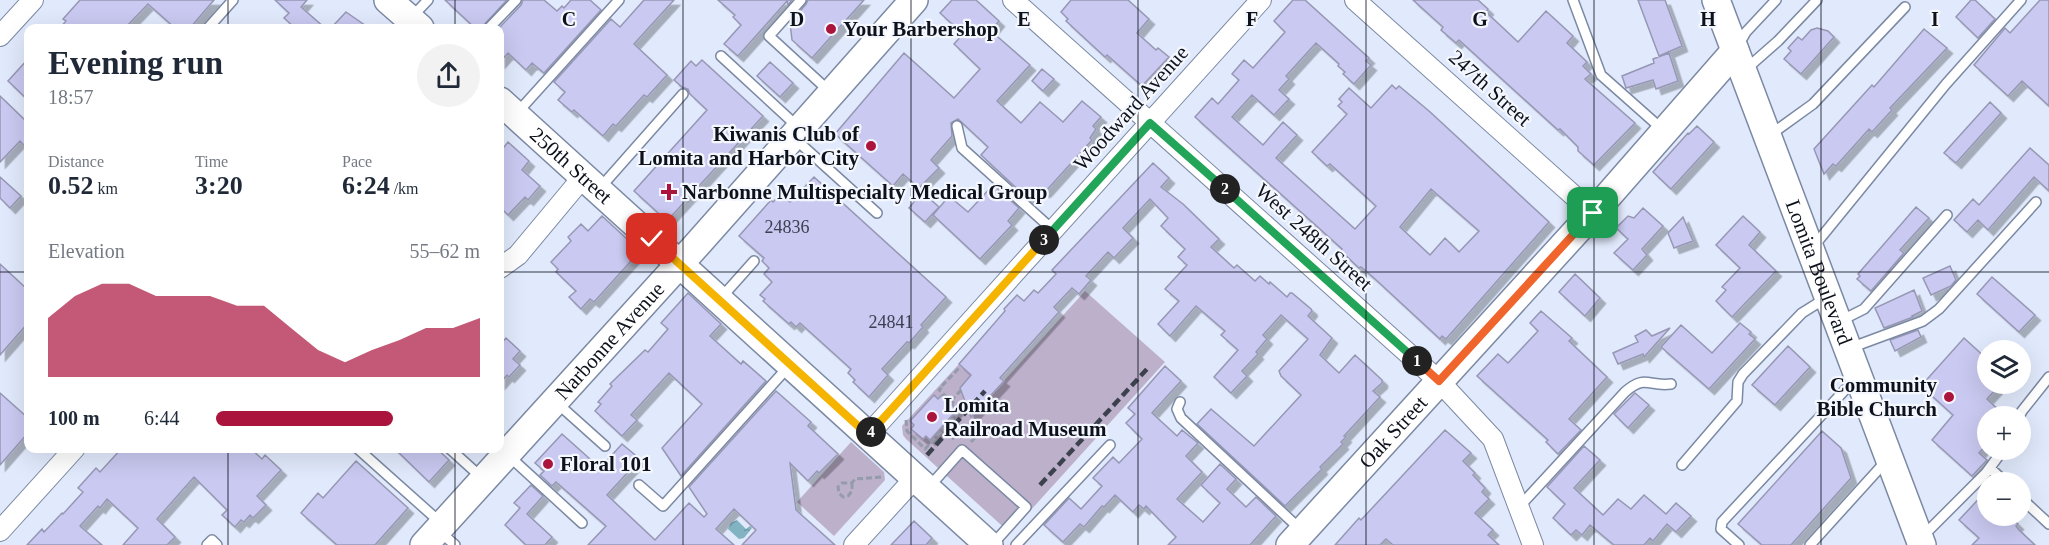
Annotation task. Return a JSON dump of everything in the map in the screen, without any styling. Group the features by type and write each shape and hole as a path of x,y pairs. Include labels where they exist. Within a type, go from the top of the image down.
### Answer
{"street":[{"path":"0,36 33,0"},
{"path":"388,0 419,16"},
{"name":"Narbonne Avenue","path":"440,536 484,479 914,0"},
{"name":"West 248th Street","path":"1013,0 1439,381 1492,439 1533,545"},
{"name":"Woodward Avenue","path":"868,435 1261,0"},
{"name":"247th Street","path":"1355,0 1593,213"},
{"name":"Lomita Boulevard","path":"1716,0 1889,458 1917,543"},
{"name":"Oak Street","path":"1296,538 1665,131 1739,61"},
{"name":"250th Street","path":"507,108 991,545"},
{"path":"504,265 518,255 591,183"},
{"path":"0,531 70,453"},
{"path":"854,545 921,483"}],"lane":[{"path":"212,24 233,0"},
{"path":"493,24 516,0"},
{"path":"507,108 619,0"},
{"path":"801,0 769,36 831,93"},
{"path":"1573,0 1601,75 1665,131"},
{"path":"1739,61 1746,32 1776,0"},
{"path":"1739,61 1779,40 1817,0"},
{"path":"1810,250 1946,84 2021,0"},
{"path":"1768,137 1813,104 1905,7"},
{"path":"721,56 877,213"},
{"path":"591,183 682,94"},
{"path":"957,126 962,148 1053,230"},
{"path":"1848,349 1923,321 1939,309 2036,202"},
{"path":"1837,322 1864,309 1947,215"},
{"path":"719,300 754,261"},
{"path":"1682,465 1737,401 1738,382 1743,374 1802,313 1828,296"},
{"path":"639,485 663,506 790,365"},
{"path":"1739,545 1721,529 1722,522 1858,376"},
{"path":"2026,406 2049,377"},
{"path":"1519,507 1636,382 1671,384"},
{"path":"555,401 605,446"},
{"path":"1180,402 1177,409 1181,418 1296,538"},
{"path":"1016,545 1110,445"},
{"path":"921,483 962,450 1026,507 991,545"},
{"path":"362,453 440,536"},
{"path":"455,453 484,479"},
{"path":"507,454 582,523"},
{"path":"1810,545 1889,458"},
{"path":"1917,543 1996,460"},
{"path":"1990,468 1994,472"},
{"path":"2031,507 2049,524"},
{"path":"207,545 212,540 217,545"}],"path":[{"path":"684,198 689,202"},
{"path":"906,420 907,431 925,448 961,410 939,390 941,385 959,368"},
{"path":"951,401 963,388"},
{"path":"972,428 979,434"},
{"path":"943,429 958,443"},
{"path":"852,483 842,483 838,487 843,497 848,496 852,491 852,483 855,479 884,476"}],"shaded area":[{"path":"1085,291 1165,362 1010,533 906,439 902,426 959,364 992,394"},
{"path":"851,442 884,472 885,480 834,536 797,502"}],"water":[{"path":"737,520 746,529 750,526 752,528 744,538 739,539 728,529 731,523"}],"building":[{"path":"80,0 214,0 193,24 170,24 148,4 129,24 63,24 66,21 63,19"},
{"path":"275,0 307,0 301,7 320,24 291,24 284,18 289,13"},
{"path":"445,0 507,0 485,24 471,24"},
{"path":"523,0 544,0 557,11 562,6 564,8 571,0 590,0 601,10 544,73 532,63 526,70 508,53 504,58 503,24"},
{"path":"644,0 674,0 634,44 667,75 647,97 644,95 616,126 613,124 603,136 574,110 572,112 558,100 565,92 554,82 611,19 620,27"},
{"path":"718,0 792,0 788,5 787,1 738,56 724,44 741,25 733,17 735,15"},
{"path":"808,0 864,0 812,58 792,40 790,23"},
{"path":"952,0 976,0 999,21 991,31 1030,65 997,101 1021,123 1040,102 1063,122 1082,101 1101,117 1093,126 1096,129 1090,138 1092,140 1044,192 1038,187 1027,198 981,155 988,147 958,119 951,123 952,136 931,160 939,168 919,188 903,174 893,186 835,134 904,53 954,98 980,69 954,44 963,34 940,13"},
{"path":"1071,0 1128,0 1149,19 1137,33 1156,50 1158,48 1169,57 1142,86 1107,55 1105,57 1066,21 1068,19 1061,12"},
{"path":"1293,0 1305,0 1369,58 1366,61 1371,65 1354,84 1343,74 1345,72 1338,66 1339,64 1316,43 1286,76 1289,79 1279,90 1289,99 1274,115 1252,95 1232,117 1263,145 1283,122 1297,135 1276,158 1355,229 1376,206 1330,164 1327,166 1312,152 1347,114 1338,106 1342,102 1339,99 1349,88 1371,108 1392,85 1396,89 1399,86 1429,111 1549,222 1446,339 1442,336 1440,339 1374,278 1361,267 1359,268 1341,251 1342,249 1195,117 1212,98 1218,104 1239,80 1232,74 1244,60 1253,68 1285,32 1274,21","holes":["1431,189 1479,231 1459,252 1445,238 1430,255 1400,227"]},
{"path":"1413,0 1478,0 1488,9 1486,12 1518,42 1546,11 1573,36 1567,43 1587,62 1583,66 1591,74 1585,79 1635,123 1594,165 1578,151 1578,147 1560,129 1558,130 1459,40 1456,43 1441,30 1443,27"},
{"path":"1638,0 1665,0 1682,46 1659,56"},
{"path":"1971,0 1975,0 1995,19 1978,38 1956,17"},
{"path":"2040,0 2049,0 2049,106 2022,81 2008,96 1974,65 2005,28 2010,33"},
{"path":"346,12 363,24 335,24"},
{"path":"1817,28 1828,31 1834,37 1801,74 1784,59 1791,51 1788,48 1798,37 1802,40 1811,30"},
{"path":"1924,29 1947,48 1890,108 1892,110 1872,132 1869,129 1836,166 1833,164 1824,174 1814,149 1872,85 1874,87"},
{"path":"1669,53 1678,81 1656,89 1653,80 1626,88 1622,76 1654,63 1653,59"},
{"path":"702,60 763,116 667,221 634,191 707,110 690,94 688,89 674,80 691,61 696,66"},
{"path":"770,62 793,83 780,97 757,76"},
{"path":"24,63 24,96 8,81"},
{"path":"1042,69 1054,79 1043,91 1032,81"},
{"path":"0,96 24,119 24,145 20,141 0,162"},
{"path":"1990,102 2001,113 1956,163 1944,153"},
{"path":"1697,126 1714,142 1671,189 1653,172"},
{"path":"508,142 529,161 522,170 540,186 528,200 525,197 508,215 504,211 504,147"},
{"path":"2030,148 2049,165 2049,191 2034,177 1988,230 1978,220 1967,232 1954,220 1973,199 1979,205"},
{"path":"1153,163 1169,178 1161,187 1183,204 1219,239 1211,247 1234,268 1237,265 1255,281 1260,276 1287,297 1292,293 1311,309 1308,316 1332,338 1320,355 1339,373 1355,355 1382,380 1382,383 1373,391 1380,397 1344,436 1346,437 1341,442 1343,444 1320,467 1322,469 1285,506 1197,424 1211,409 1254,446 1301,395 1281,376 1279,371 1308,339 1281,315 1263,335 1267,339 1256,352 1258,354 1242,371 1247,376 1231,393 1214,377 1238,350 1221,335 1225,331 1196,306 1170,336 1158,324 1179,301 1165,289 1187,265 1178,257 1185,249 1161,226 1168,218 1150,199 1123,228 1133,238 1114,258 1108,252 1086,276 1091,280 1079,294 1072,288 1054,307 1059,312 1000,378 1004,381 971,417 960,388 971,375 959,364 1017,295 1024,301 1034,290 1038,293 1056,274 1052,270"},
{"path":"0,177 21,196 10,208 0,198"},
{"path":"814,177 946,297 921,325 923,327 909,343 907,342 882,369 888,375 869,397 853,382 855,380 848,373 851,369 800,323 796,327 791,322 789,324 763,301 765,299 760,295 772,282 764,274 769,268 762,261 764,258 739,236 771,200 773,202 781,194 790,202"},
{"path":"993,185 1019,208 1008,221 1012,225 980,259 933,215 949,196 968,212"},
{"path":"922,192 939,207 925,222 909,208"},
{"path":"1916,207 1929,218 1900,250 1904,253 1871,291 1857,279 1860,276 1858,274"},
{"path":"1643,208 1663,226 1642,249 1647,255 1633,270 1614,253 1628,239 1616,228 1628,216 1634,218"},
{"path":"602,216 640,251 594,302 590,299 581,309 569,297 576,291 556,272 558,269 551,262 571,241 568,237 581,224 588,231"},
{"path":"1743,216 1760,232 1749,245 1776,271 1732,317 1716,301 1726,290 1722,287 1740,268 1716,245"},
{"path":"1683,217 1693,241 1674,248 1668,233"},
{"path":"0,264 24,286 24,328 0,355"},
{"path":"1950,266 1956,280 1951,286 1931,295 1923,278"},
{"path":"1575,274 1600,298 1585,316 1559,292"},
{"path":"1992,277 2035,315 2019,332 1977,294"},
{"path":"1914,290 1922,311 1913,317 1884,328 1875,308"},
{"path":"688,293 721,324 710,336 741,364 743,361 766,381 681,476 662,448 702,404 669,373 631,415 637,420 622,436 595,411 601,404 598,402 612,386 610,384 645,350 648,352 668,329 661,323"},
{"path":"1541,311 1572,338 1569,341 1607,377 1569,419 1581,430 1558,454 1546,442 1548,440 1477,376 1498,354 1508,363 1538,331 1530,323"},
{"path":"1740,323 1751,332 1749,334 1755,339 1709,389 1661,347 1681,325 1712,353"},
{"path":"1670,328 1644,357 1643,354 1618,364 1613,353 1638,342 1635,336 1646,330 1652,336"},
{"path":"1918,330 1921,337 1895,351 1890,340"},
{"path":"506,338 520,351 513,359 520,365 509,377 507,375 504,378 504,340"},
{"path":"1964,338 1977,350 1977,394 1992,394 1987,399 1994,406 1977,406 1977,460 1987,460 1972,476 1932,440 1953,415 1921,386"},
{"path":"1788,346 1810,367 1775,405 1752,385"},
{"path":"1165,366 1181,381 1152,413 1177,436 1182,430 1198,443 1186,456 1202,472 1177,499 1203,522 1220,503 1201,485 1220,464 1236,479 1227,489 1246,507 1256,497 1276,516 1250,545 1168,545 1176,537 1146,506 1144,509 1139,505 1133,512 1115,495 1084,527 1080,524 1063,542 1044,525 1069,498 1081,509 1102,486 1093,478 1113,457 1119,463 1142,439 1126,423 1135,414 1128,408"},
{"path":"776,391 811,422 808,426 838,454 808,481 790,463 796,510 835,545 742,545 756,530 734,509 716,529 734,545 588,545 606,526 556,482 552,486 540,475 544,471 535,463 562,434 600,468 622,444 640,459 607,495 655,540 689,503 704,517 707,514 689,487"},
{"path":"0,393 24,414 24,438 0,465"},
{"path":"1635,393 1649,405 1628,428 1614,414"},
{"name":"Lomita Railroad Museum","path":"934,395 938,399 942,395 957,410 930,440 926,436 923,439 911,429 914,425 910,421"},
{"path":"1445,430 1471,453 1463,461 1475,473 1473,475 1485,488 1482,492 1489,499 1475,513 1493,530 1488,535 1499,545 1393,545 1386,539 1380,545 1335,545 1359,518 1361,520"},
{"path":"1822,431 1841,448 1851,478 1791,545 1762,545 1738,524"},
{"path":"1584,446 1600,460 1574,488 1603,515 1618,499 1631,509 1644,495 1666,514 1676,503 1691,516 1676,532 1667,524 1653,541 1650,538 1644,545 1614,545 1590,525 1582,535 1576,530 1571,535 1553,518 1565,504 1547,487"},
{"path":"117,453 255,453 262,459 265,455 281,470 257,496 266,505 253,518 250,515 235,527 222,515 227,510 194,477 157,519 175,537 167,545 123,545 138,528 107,499 80,526 102,545 27,545 42,529 44,532 83,492 78,488 96,468 100,472"},
{"path":"399,453 441,453 449,460 429,482"},
{"path":"356,461 408,508 375,545 337,545 301,513 318,493 323,498"},
{"path":"531,485 543,496 527,514 552,537 545,545 526,545 505,525 520,508 514,503"},
{"path":"1977,501 1977,526 2016,526 2035,545 1972,545 1979,538 1959,520"},
{"path":"914,521 932,538 926,545 891,545"}],"railway":[{"path":"1040,485 1147,369"},
{"path":"927,455 985,391"}],"place":[{"name":"Your Barbershop","path":"831,29"},
{"name":"Kiwanis Club of Lomita and Harbor City","path":"871,146"},
{"name":"Narbonne Multispecialty Medical Group","path":"669,192"},
{"name":"Community Bible Church","path":"1949,397"},
{"name":"Lomita Railroad Museum","path":"932,417"},
{"name":"Floral 101","path":"548,464"}],"route":[{"path":"652,239 868,435 1150,123 1439,381 1593,213"}]}
